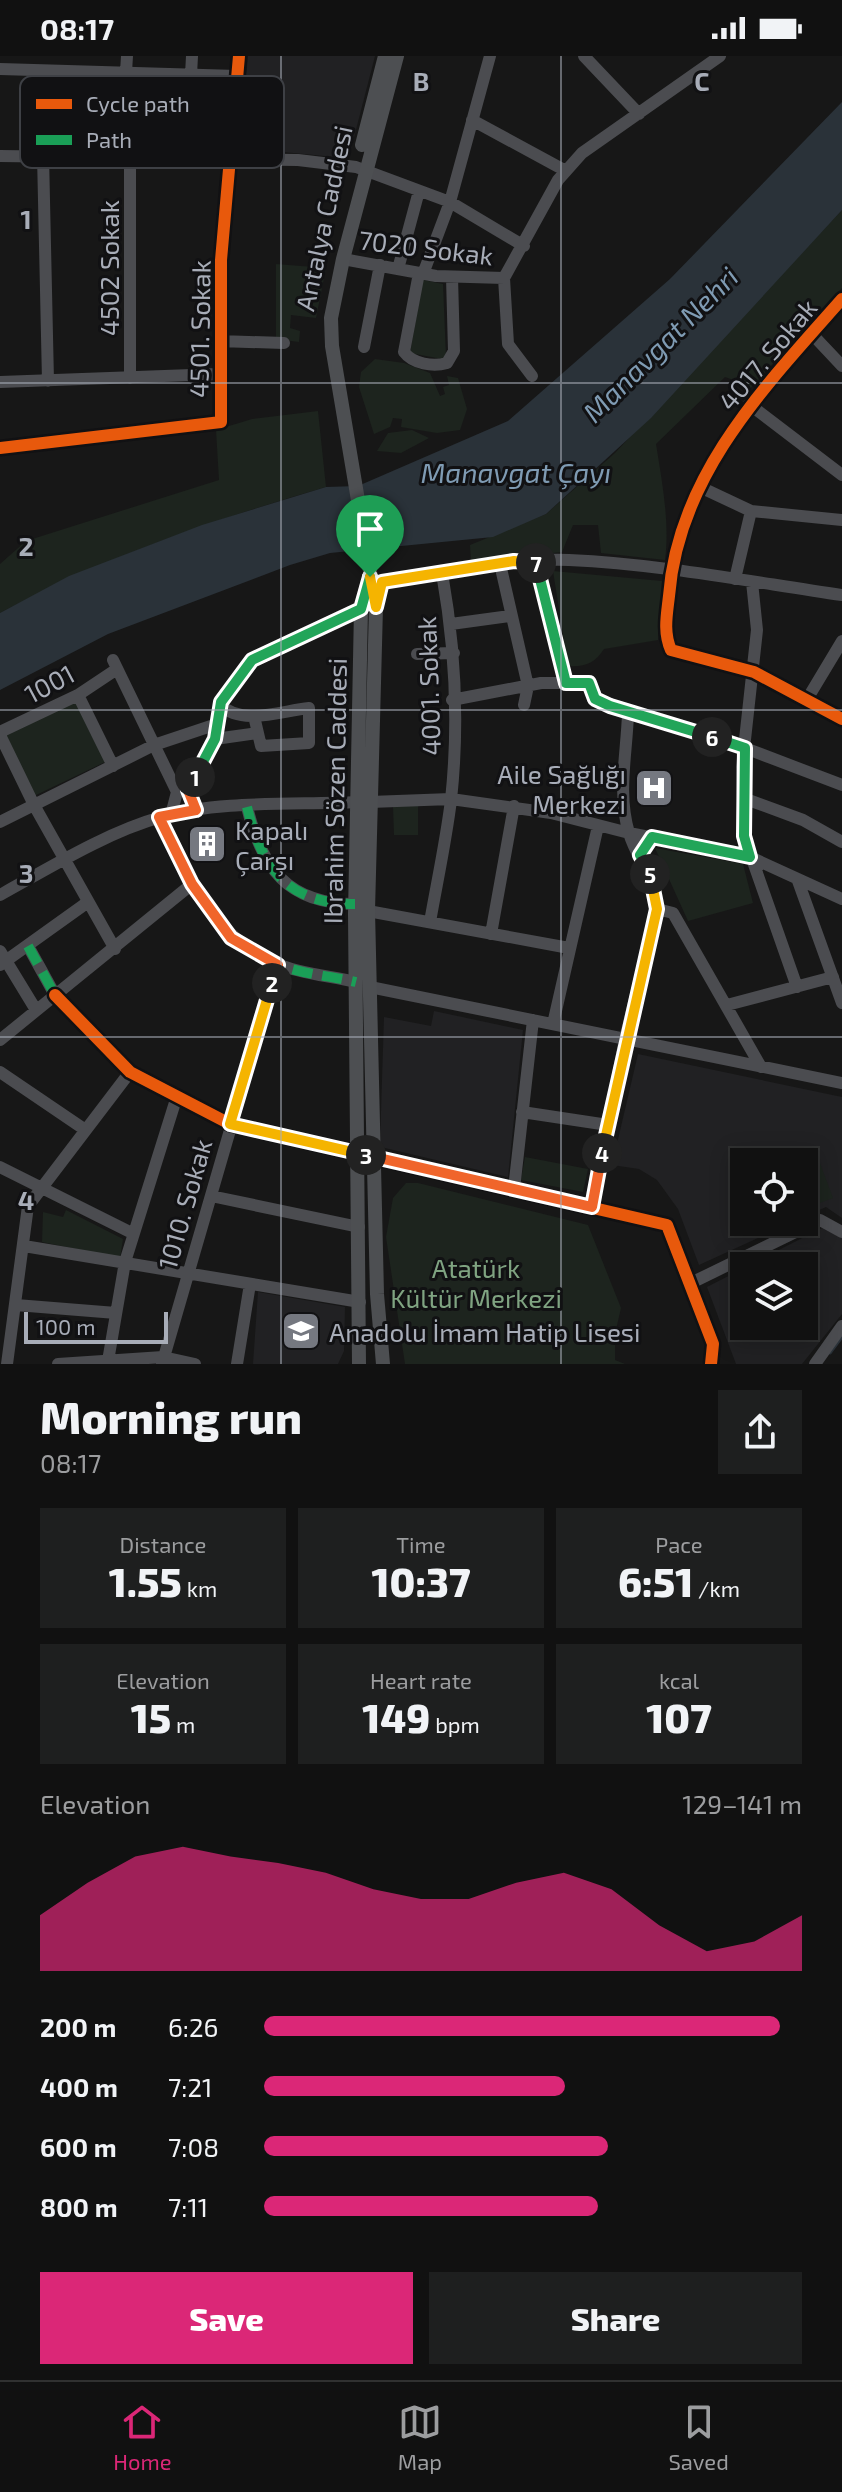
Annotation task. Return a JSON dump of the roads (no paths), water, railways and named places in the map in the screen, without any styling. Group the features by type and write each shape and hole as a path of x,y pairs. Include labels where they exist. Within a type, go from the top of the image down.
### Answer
{"main road":[{"name":"Antalya Caddesi","path":"348,438 325,346 323,320 385,56"},
{"name":"Antalya Caddesi","path":"369,570 332,346 331,318 360,169 397,56"},
{"name":"Ibrahim Sözen Caddesi","path":"369,570 362,908 366,1155 383,1364"},
{"name":"Ibrahim Sözen Caddesi","path":"359,1364 359,1227 366,1155"}],"street":[{"path":"47,70 48,56"},
{"path":"126,72 127,56"},
{"path":"191,75 192,56"},
{"name":"4501. Sokak","path":"237,76 239,56"},
{"path":"452,277 454,351 447,363 440,365 414,361 404,352 421,273 450,202 490,56"},
{"path":"532,376 508,344 504,278 566,171 609,133 717,57"},
{"path":"589,58 639,114"},
{"path":"0,69 237,76"},
{"path":"472,120 566,171"},
{"path":"0,156 20,156"},
{"path":"284,160 360,169 450,202 524,246"},
{"path":"43,168 48,381"},
{"name":"4502 Sokak","path":"130,168 130,378"},
{"name":"4501. Sokak","path":"0,448 221,422 219,341 229,168"},
{"path":"398,269 419,191"},
{"name":"7020 Sokak","path":"343,259 452,277 504,278"},
{"path":"364,347 380,265"},
{"name":"4017. Sokak","path":"754,672 671,650 665,638 671,570 678,538 700,487 749,404 842,299"},
{"path":"811,333 842,366"},
{"path":"219,341 284,343"},
{"path":"0,382 219,374"},
{"path":"749,404 842,475"},
{"path":"700,487 751,511 842,520"},
{"path":"735,579 751,511"},
{"path":"196,810 188,790 215,739 220,705 252,660 368,608 382,582 500,564 569,560 671,570 842,595"},
{"path":"535,561 566,683"},
{"path":"500,564 528,686 524,705"},
{"name":"4001. Sokak","path":"430,922 451,799 454,653 442,573"},
{"path":"752,582 757,630 745,748 744,836 797,987"},
{"path":"451,624 510,616"},
{"path":"806,701 842,643"},
{"path":"417,654 454,653"},
{"name":"1001","path":"0,733 78,695 115,664 154,745"},
{"path":"754,672 842,719"},
{"path":"452,700 528,686 589,683 595,699 628,713 745,748 842,785"},
{"path":"78,695 113,766"},
{"path":"220,705 228,713 245,718 254,716 309,708 309,743 261,746 254,716"},
{"path":"592,1207 625,1039 657,909 656,894 629,833 622,787 628,713"},
{"path":"1,819 154,745 217,724"},
{"path":"0,733 34,805 115,949"},
{"path":"215,739 258,733"},
{"path":"154,745 177,792 165,816 192,884 231,938 278,965 842,1083"},
{"path":"743,798 803,820 842,842"},
{"path":"0,895 64,860 165,816 196,810 451,799 514,806 750,857 842,899"},
{"path":"491,934 514,806"},
{"path":"247,807 261,854 272,873 323,902 569,948"},
{"path":"553,1024 598,826"},
{"path":"640,855 652,837"},
{"path":"798,881 842,1003"},
{"path":"0,1040 192,884"},
{"path":"36,1010 2,959 28,946 88,902"},
{"path":"657,909 673,913 761,1067"},
{"path":"28,946 55,995 130,1072 230,1124 667,1225 713,1344 711,1364"},
{"name":"1010. Sokak","path":"162,1360 278,965"},
{"path":"727,1005 833,977"},
{"path":"514,1189 533,1020"},
{"path":"0,1072 84,1129"},
{"path":"7,1364 28,1206 130,1072"},
{"path":"108,1361 132,1233 177,1096"},
{"path":"522,1112 608,1125"},
{"path":"0,1167 132,1233"},
{"path":"211,1196 359,1227"},
{"path":"691,1283 820,1220 842,1232"},
{"path":"24,1246 360,1302"},
{"path":"237,1364 250,1284"},
{"path":"16,1305 116,1313"},
{"path":"815,1364 842,1326"},
{"path":"58,1364 162,1360 195,1364"}],"water":[{"name":"Manavgat Çayı","path":"842,102 842,210 651,418 546,514 493,537 330,553 290,565 108,634 0,690 0,613 69,576 202,525 326,487 358,486 508,421 670,279"}],"waterway":[{"path":"830,1353 842,1337"}],"place":[{"name":"Aile Sağlığı Merkezi","path":"654,788"},
{"name":"Kapalı Çarşı","path":"207,844"},
{"name":"Anadolu İmam Hatip Lisesi","path":"301,1331"}],"water label":[{"name":"Manavgat Nehri","path":"660,344"}],"park label":[{"name":"Atatürk Kültür Merkezi","path":"476,1282"}]}
